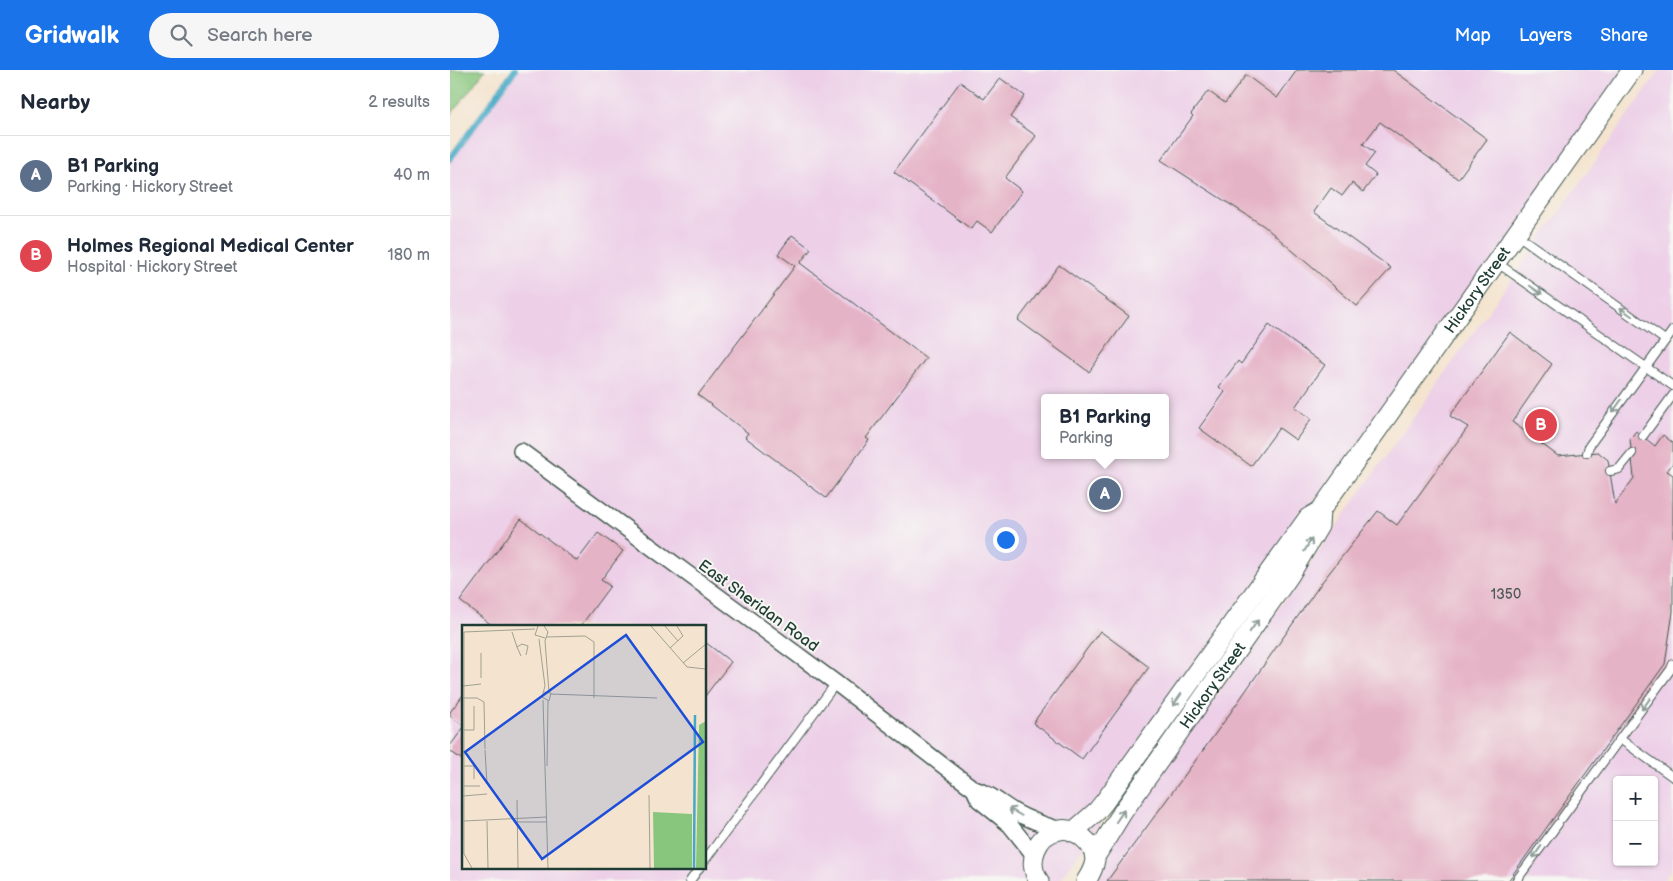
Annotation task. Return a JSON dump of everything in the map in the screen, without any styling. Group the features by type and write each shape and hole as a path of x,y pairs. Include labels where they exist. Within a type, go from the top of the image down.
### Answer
{"street":[{"name":"Hickory Street","path":"1035,872 1043,838 1066,831 1097,811 1105,801 1308,518 1320,511 1632,70"},
{"name":"East Sheridan Road","path":"521,452 836,683 974,789 984,791 1016,813 1042,825 1066,831"},
{"name":"Hickory Street","path":"1086,881 1092,870 1095,857 1122,813 1289,576 1319,526 1320,511"},
{"path":"1197,671 1214,683"},
{"name":"East Sheridan Road","path":"974,789 979,800 1010,825 1035,872"},
{"path":"1066,831 1080,835 1088,843 1095,857"}],"lane":[{"path":"1516,234 1666,340"},
{"path":"1496,262 1673,386"},
{"path":"1587,453 1589,446 1673,330"},
{"path":"1643,436 1673,395"},
{"path":"1610,471 1619,469 1632,453"},
{"path":"1267,575 1279,572 1289,576"},
{"path":"1516,881 1672,669 1673,664"},
{"path":"706,859 836,683"},
{"path":"1620,739 1673,777"},
{"path":"690,881 699,868"}],"shaded area":[{"path":"514,70 1643,70 1059,881 450,881 450,155"},
{"path":"1660,70 1673,70 1673,867 1663,881 1087,881 1116,837"}],"green space":[{"path":"450,70 485,70 450,116"}],"building":[{"path":"1297,70 1393,70 1487,139 1458,179 1380,122 1363,144 1375,153 1365,166 1376,175 1363,192 1352,183 1342,196 1331,188 1314,212 1391,268 1357,306 1264,226 1161,160 1193,116 1191,114 1208,91 1225,103 1246,75 1277,98"},
{"path":"1000,78 1025,96 1010,117 1036,136 1005,178 1022,191 992,232 977,221 971,229 894,172 960,82 984,99"},
{"path":"792,235 811,249 800,263 926,358 866,438 869,440 826,498 745,437 748,433 698,395 795,266 778,254"},
{"path":"1059,265 1129,316 1089,372 1018,320"},
{"path":"1269,325 1325,365 1295,407 1311,419 1296,440 1279,428 1251,466 1199,428 1225,392 1219,387 1238,361 1241,364"},
{"path":"1510,332 1552,364 1512,422 1558,456 1598,452 1608,460 1615,504 1634,478 1630,439 1636,431 1655,446 1663,435 1673,443 1673,463 1667,471 1673,475 1673,612 1665,664 1508,881 1107,881 1226,719 1322,582 1378,511 1397,525 1468,427 1450,416"},
{"path":"521,519 577,561 598,533 623,551 601,580 610,586 583,625 492,625 460,601"},
{"path":"1100,631 1149,667 1082,759 1033,723"},
{"path":"706,643 731,662 706,695"},
{"path":"462,697 462,725 450,716 450,712"},
{"path":"462,730 462,760 450,751 450,746"}],"waterway":[{"path":"450,159 515,70"}],"place":[{"name":"Holmes Regional Medical Center","path":"1541,425"},
{"name":"B1 Parking","path":"1105,494"}]}
